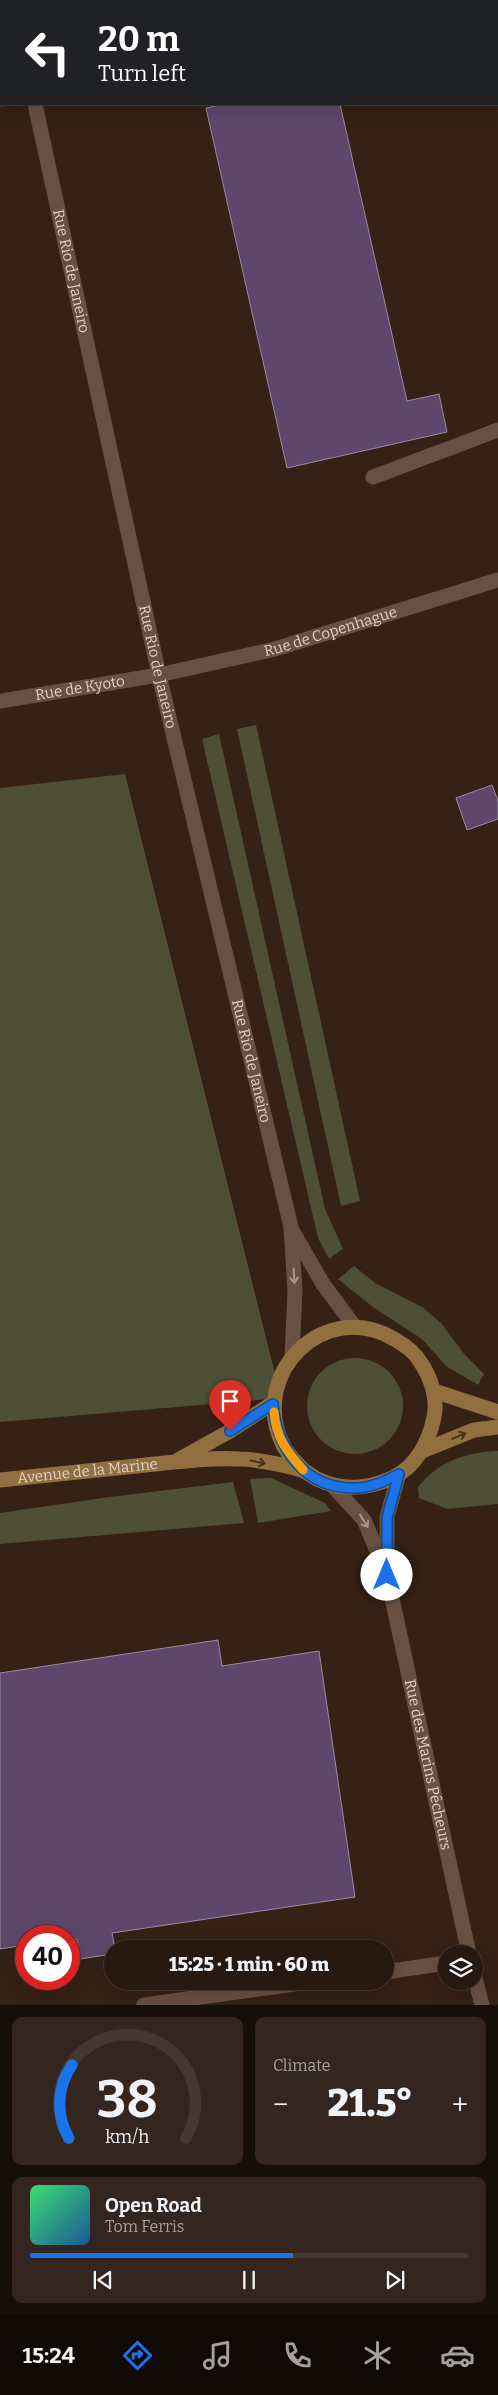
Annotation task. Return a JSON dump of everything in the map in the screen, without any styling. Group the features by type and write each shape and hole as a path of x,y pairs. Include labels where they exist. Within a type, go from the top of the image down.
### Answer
{"main road":[{"path":"356,1326 384,1332 406,1345 427,1371 434,1391 435,1412 431,1432 422,1451 399,1474 378,1484 355,1488 332,1485 317,1479 303,1470 283,1447 275,1425 273,1404 276,1387 282,1372 292,1356 312,1339 332,1330 356,1326"},
{"path":"434,1391 498,1412"},
{"name":"Avenue de la Marine","path":"174,1462 230,1431 273,1404"},
{"path":"422,1451 474,1430 498,1427"},
{"name":"Avenue de la Marine","path":"0,1480 174,1462 240,1458 303,1470"}],"street":[{"name":"Rue Rio de Janeiro","path":"35,105 159,675 291,1227 295,1291 292,1356"},
{"path":"372,477 498,430"},
{"name":"Rue de Copenhague","path":"159,675 275,649 498,580"},
{"name":"Rue de Kyoto","path":"0,701 159,675"},
{"name":"Rue Rio de Janeiro","path":"291,1227 323,1284 356,1326"},
{"name":"Rue des Marins Pêcheurs","path":"387,1575 387,1518 399,1474"},
{"name":"Rue des Marins Pêcheurs","path":"332,1485 364,1520 387,1575 467,1945"},
{"path":"394,1971 438,1964"},
{"path":"144,2005 252,1990"},
{"path":"478,1990 482,2005"}],"green space":[{"path":"256,725 360,1201 341,1206 237,729"},
{"path":"219,734 325,1209 343,1249 329,1259 318,1238 202,739"},
{"path":"125,774 281,1398 0,1422 0,788"},
{"path":"354,1266 375,1283 422,1307 441,1323 465,1355 484,1374 478,1385 446,1366 422,1339 373,1307 338,1279"},
{"path":"355,1358 374,1361 389,1372 400,1387 403,1406 400,1425 389,1440 374,1451 355,1454 336,1451 321,1440 310,1425 307,1406 310,1387 321,1372 336,1361"},
{"path":"498,1451 498,1504 447,1509 419,1498 418,1487 444,1464 475,1453"},
{"path":"271,1478 325,1503 331,1511 258,1523 250,1479"},
{"path":"233,1482 244,1523 0,1544 0,1513"}],"building":[{"path":"219,105 340,105 407,401 439,394 447,432 287,468 206,108"},
{"path":"492,785 498,801 498,819 467,830 456,798"},
{"path":"218,1640 222,1666 319,1651 355,1897 112,1933 113,1940 104,1940 104,1955 80,1959 80,1925 15,1925 15,1947 0,1949 0,1673"}],"slow traffic":[{"path":"274,1412 275,1425 283,1447 303,1470"}],"route":[{"path":"230,1431 273,1404 275,1425 283,1447 303,1470 317,1479 332,1485 355,1488 378,1484 399,1474 387,1518 387,1575"}]}
